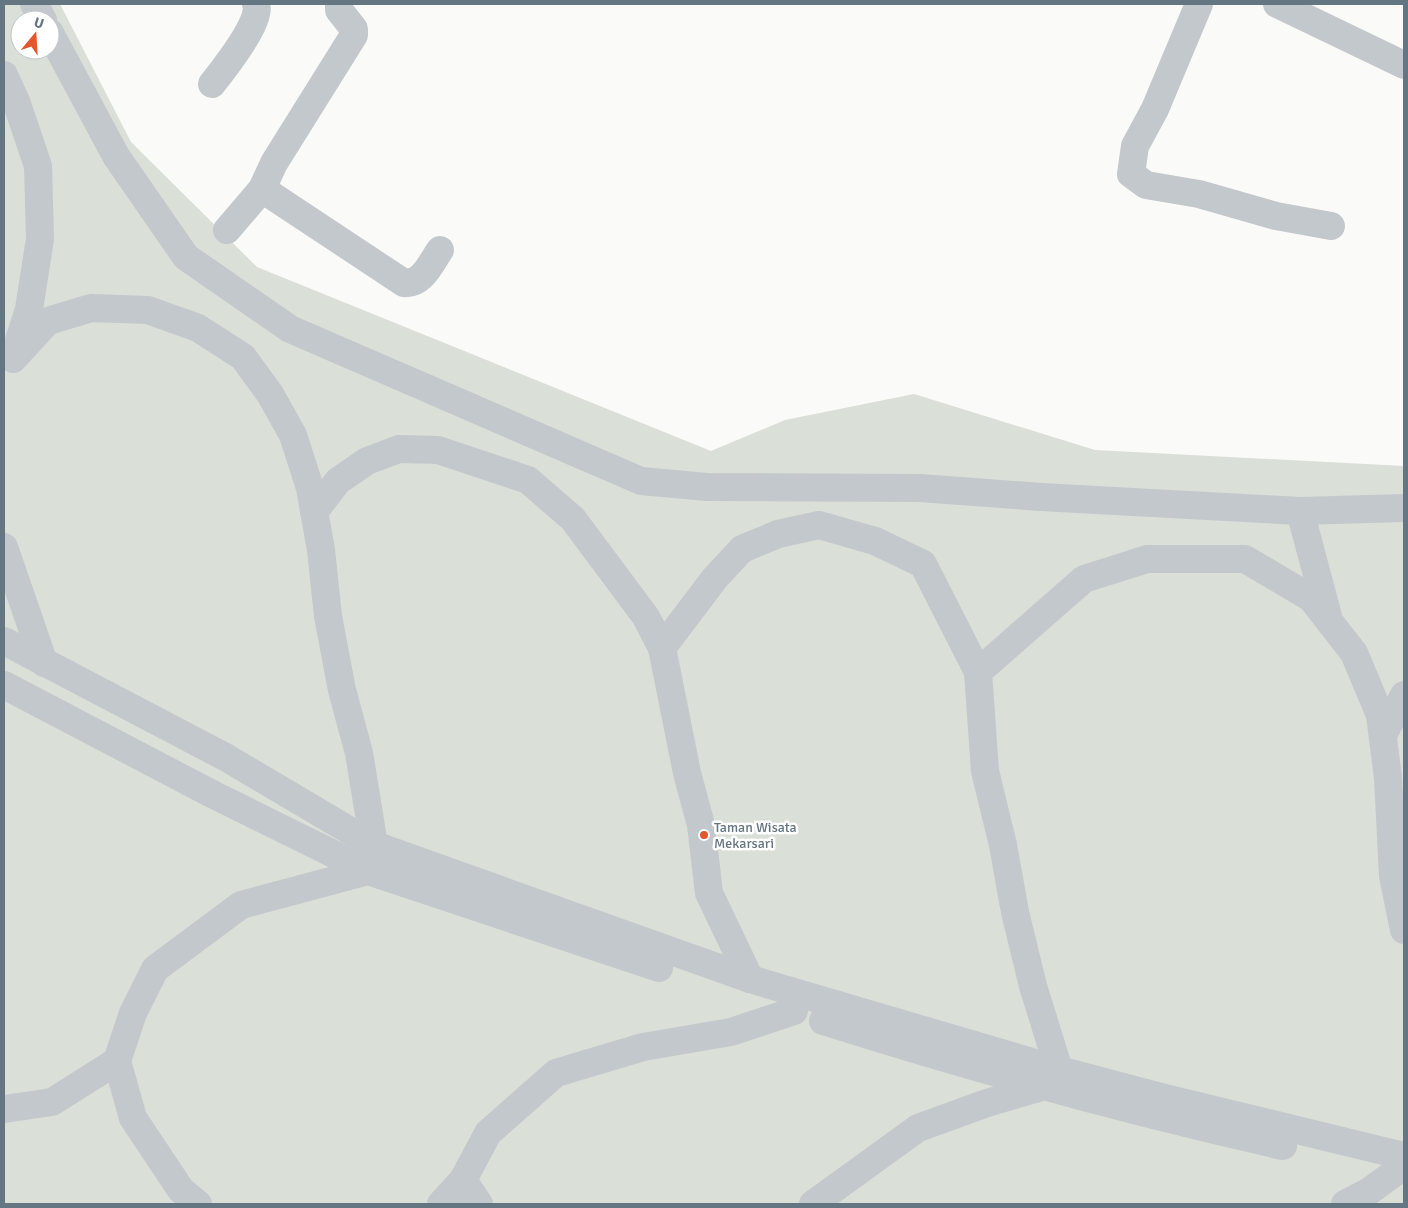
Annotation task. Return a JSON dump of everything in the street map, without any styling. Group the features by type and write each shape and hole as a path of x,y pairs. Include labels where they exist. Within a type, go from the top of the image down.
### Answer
{"street":[{"path":"212,84 243,41 257,13 256,4"},
{"path":"227,230 262,189 274,163 354,35 354,29 339,10 339,4"},
{"path":"1199,4 1155,109 1135,146 1131,174 1146,185 1199,194 1276,216 1331,226"},
{"path":"1277,4 1404,65"},
{"path":"60,52 116,156 186,256 290,329 641,481 707,487 920,488 1041,498 1300,511 1404,508"},
{"path":"4,75 16,101 38,166 40,239 29,309 8,367"},
{"path":"262,189 404,283 415,283 440,250"},
{"path":"8,367 48,321 91,308 148,310 198,328 243,357 270,394 293,435 310,488 321,550 328,616 342,690 359,753 371,858"},
{"path":"314,512 338,481 367,462 399,449 438,450 528,480 573,519 646,617 662,648 687,773 702,825 709,893 750,979"},
{"path":"1300,511 1329,620"},
{"path":"662,648 715,578 742,549 778,534 819,525 875,541 923,564 978,672 985,772 1003,845 1015,912 1052,1078"},
{"path":"4,547 44,663"},
{"path":"978,672 1084,579 1147,558 1245,559 1311,598 1354,653 1380,715 1388,778 1392,876 1404,930"},
{"path":"4,641 226,758 371,858 1052,1078 1161,1119 1402,1167"},
{"path":"4,685 214,796 371,858 794,1011 907,1048 1052,1078"},
{"path":"1382,735 1404,695"},
{"path":"4,706 33,700"},
{"path":"198,1204 181,1190 133,1118 117,1061 133,1013 155,969 241,905 371,858"},
{"path":"441,1204 463,1180 488,1133 556,1073 643,1047 731,1032 794,1011"},
{"path":"4,1109 52,1102 117,1061"},
{"path":"813,1204 918,1128 1052,1078"},
{"path":"1345,1204 1368,1192 1402,1167"},
{"path":"463,1180 479,1204"}],"shaded area":[{"name":"Taman Wisata Mekarsari","path":"4,4 60,4 131,142 257,267 711,451 785,420 914,394 1095,450 1404,466 1404,1204 4,1204"}],"place":[{"name":"Taman Wisata Mekarsari","path":"704,835"}]}
